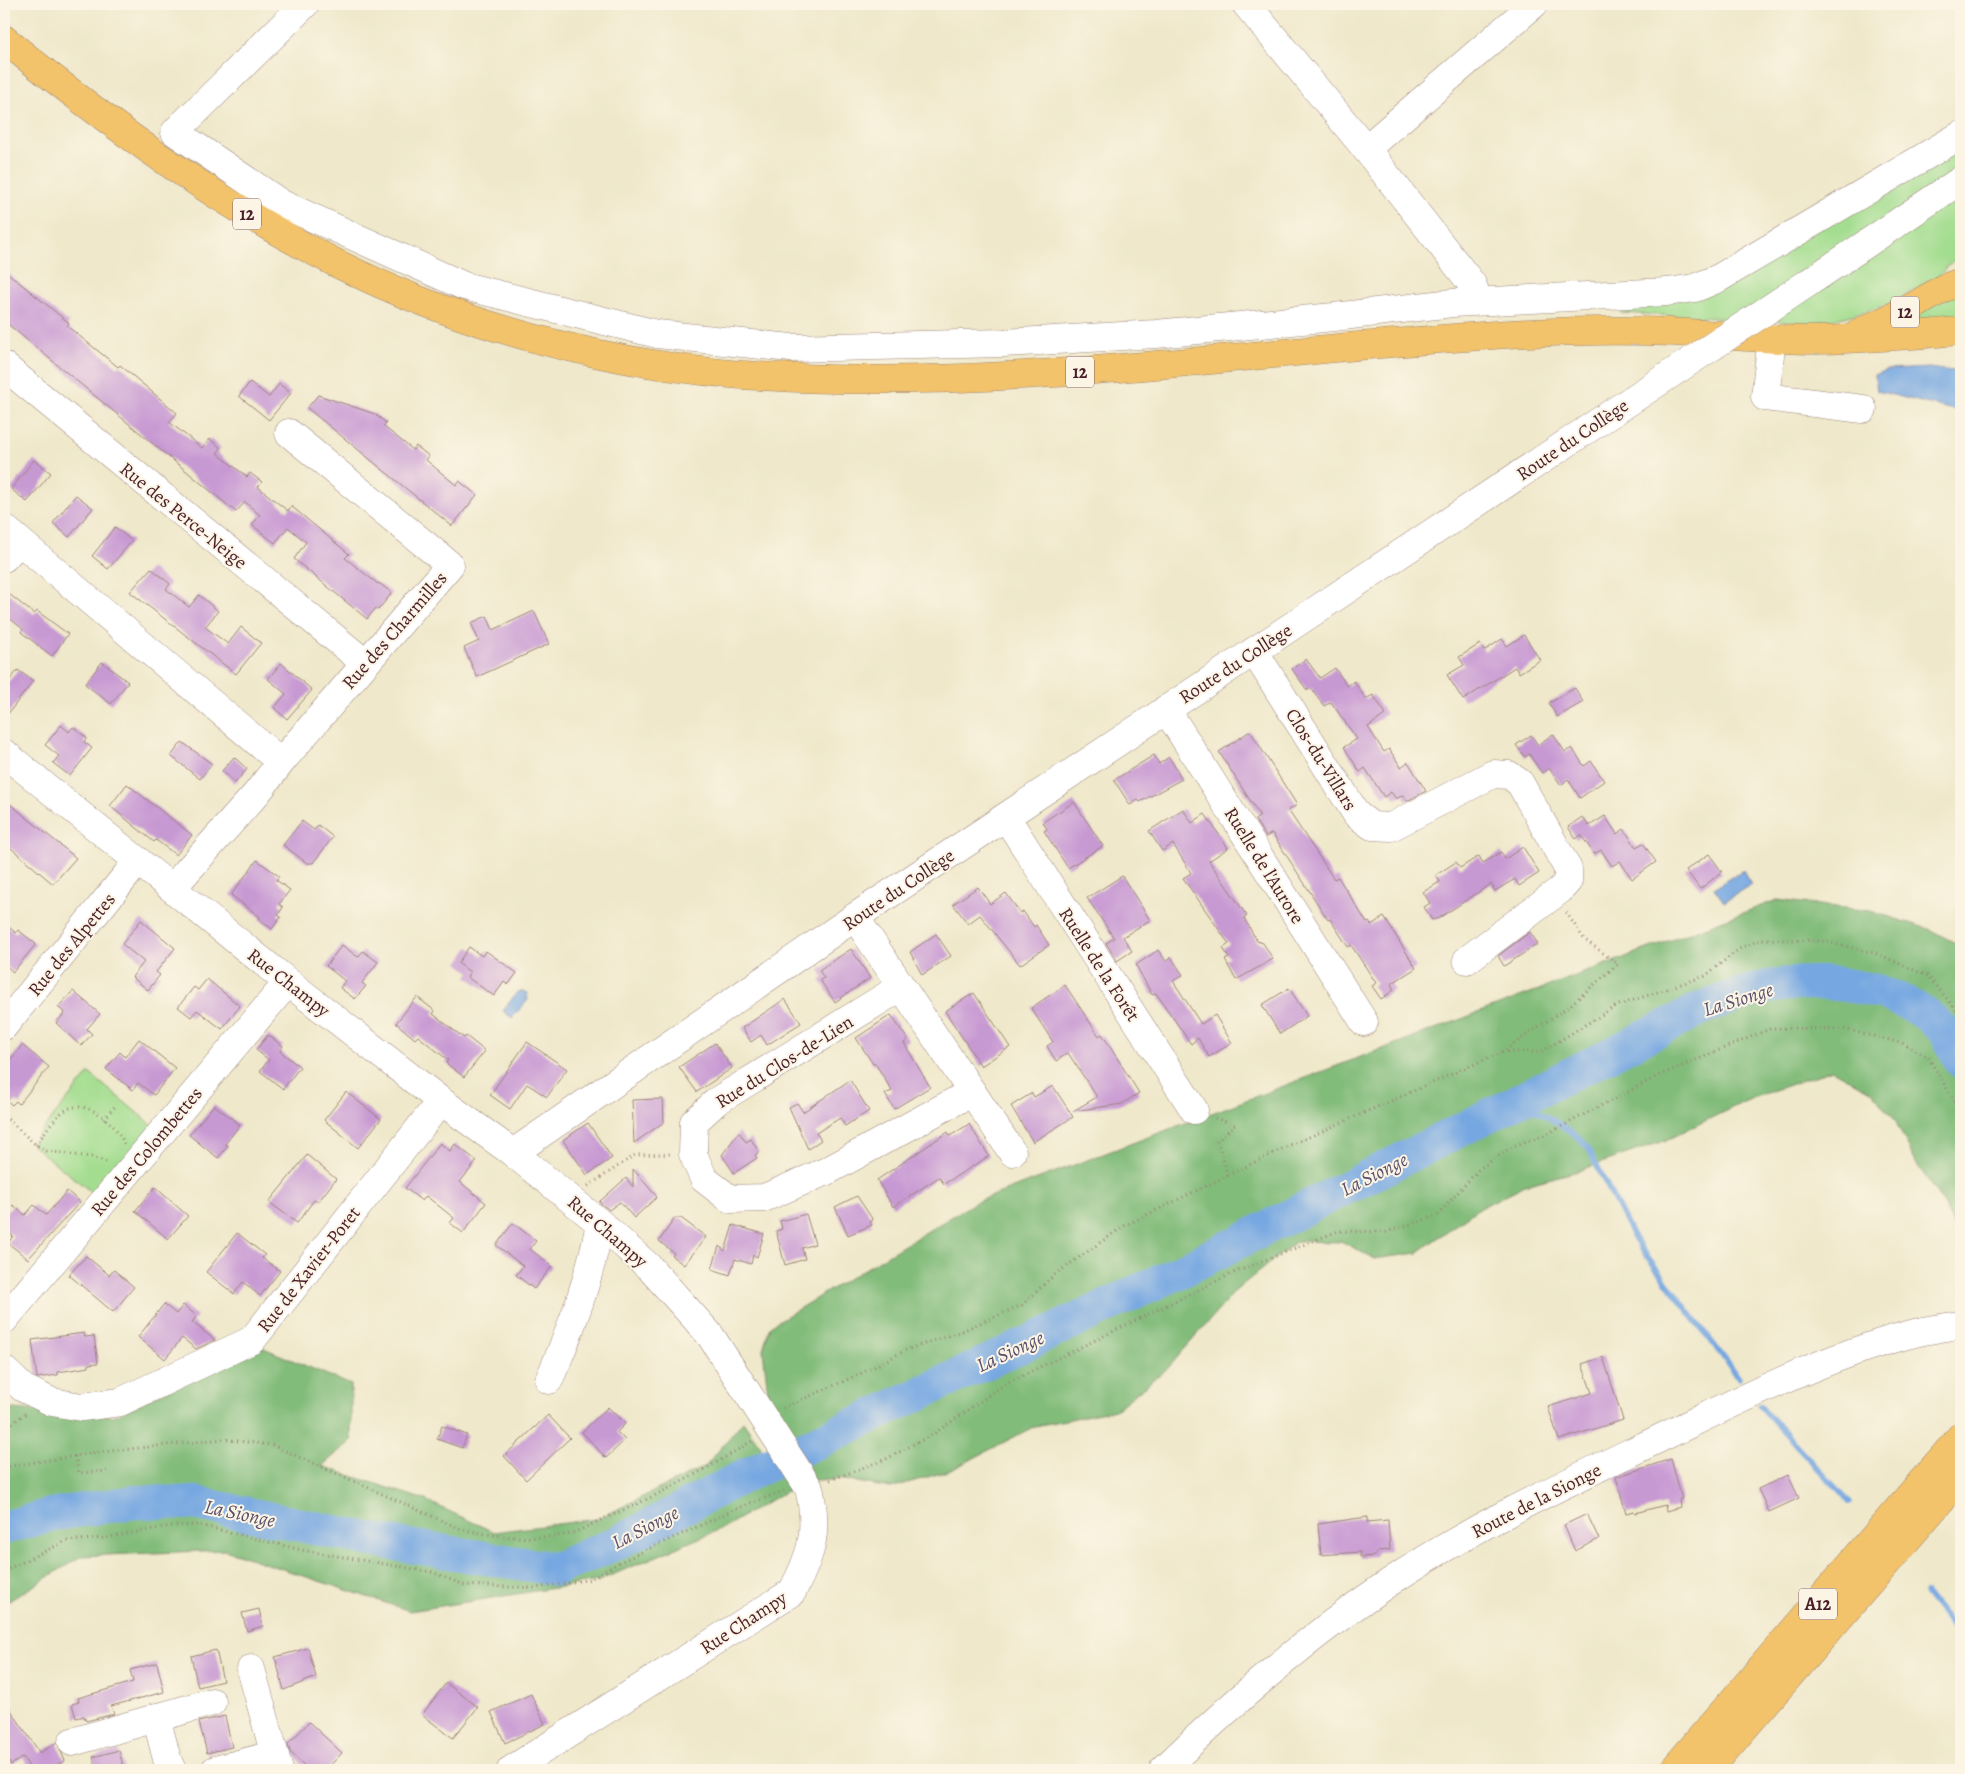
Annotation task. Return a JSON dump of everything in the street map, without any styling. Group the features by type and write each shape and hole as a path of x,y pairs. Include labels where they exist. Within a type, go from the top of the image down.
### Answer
{"highway":[{"name":"12","path":"4,39 112,122 255,220 338,264 447,310 577,348 647,362 730,374 882,380 947,380 1124,368 1385,343 1540,333 1643,331 1814,340 1961,331"},
{"name":"12","path":"1847,337 1906,311 1944,288 1961,282"},
{"name":"A12","path":"1673,1770 1961,1436"},
{"name":"A12","path":"1708,1770 1961,1477"},
{"path":"1726,1770 1961,1501"}],"street":[{"path":"304,4 175,132 282,204 464,286 657,334 791,348 1004,343 1156,334 1479,301 1667,292 1695,288 1719,278 1961,135"},
{"path":"1246,4 1366,150 1472,284 1479,301"},
{"path":"1366,150 1534,4"},
{"name":"Route du Collège","path":"513,1153 855,917 1961,180"},
{"path":"1772,338 1764,397 1863,409"},
{"name":"Rue des Perce-Neige","path":"4,366 365,663"},
{"name":"Rue des Charmilles","path":"172,888 257,793 365,663 450,565 289,433"},
{"path":"9,543 282,762"},
{"name":"Clos-du-Villars","path":"1254,651 1358,815 1372,826 1391,827 1493,774 1509,775 1520,783 1568,869 1568,881 1554,895 1467,960"},
{"name":"Ruelle de l'Aurore","path":"1166,709 1364,1022"},
{"name":"Rue Champy","path":"4,753 288,982 441,1101 513,1153 600,1223 650,1268 710,1335 764,1428 813,1504 814,1529 808,1561 792,1592 511,1770"},
{"name":"Ruelle de la Forêt","path":"1006,817 1194,1110"},
{"name":"Rue des Alpettes","path":"4,1026 138,861"},
{"path":"855,917 1012,1152"},
{"name":"Rue des Colombettes","path":"4,1320 128,1164 288,982"},
{"name":"Rue du Clos-de-Lien","path":"901,987 717,1101 694,1122 693,1154 704,1179 730,1199 764,1198 829,1170 972,1092"},
{"name":"Rue de Xavier-Poret","path":"4,1370 23,1388 45,1399 82,1407 120,1402 252,1340 441,1101"},
{"path":"549,1380 580,1304 594,1259 600,1223"},
{"name":"Route de la Sionge","path":"1163,1770 1281,1661 1385,1584 1470,1534 1544,1494 1739,1400 1830,1361 1916,1332 1961,1325"},
{"path":"215,1770 276,1762 251,1670"},
{"path":"72,1742 212,1702"},
{"path":"156,1717 167,1759 172,1770"}],"path":[{"path":"4,1467 75,1456 222,1439 272,1445 461,1529 491,1536 525,1538 566,1535 639,1504 719,1462 764,1428 906,1350 962,1331 1022,1305 1054,1275 1124,1226 1284,1148 1502,1052 1569,1006 1618,964 1584,939 1554,895"},
{"path":"1502,1052 1541,1052 1616,1006 1705,976 1738,949 1762,939 1822,941 1875,952 1928,976 1961,1016"},
{"path":"4,1571 66,1540 105,1538 170,1526 199,1525 302,1550 432,1572 464,1585 534,1588 592,1580 618,1563 746,1505 886,1459 935,1433 1005,1384 1233,1273 1338,1231 1386,1232 1437,1216 1479,1169 1513,1146 1529,1142 1544,1135 1658,1076 1772,1028 1844,1029 1902,1043 1928,1057 1961,1113"},
{"path":"104,1119 117,1104"},
{"path":"4,1116 36,1145 57,1153 128,1164 124,1142 119,1131 90,1110 82,1108 70,1108 49,1128 36,1145"},
{"path":"1194,1110 1235,1125 1217,1141 1228,1176"},
{"path":"585,1188 635,1155 693,1154"},
{"path":"4,1429 30,1411"},
{"path":"75,1456 79,1473 107,1471"}],"green space":[{"path":"1961,141 1961,254 1937,277 1888,305 1845,317 1810,323 1621,313 1623,296 1662,297"},
{"path":"1960,288 1961,317 1904,321"},
{"path":"1777,900 1870,911 1929,929 1961,946 1961,1239 1938,1195 1916,1163 1895,1120 1872,1092 1832,1070 1752,1098 1664,1141 1578,1171 1525,1185 1476,1210 1417,1253 1374,1259 1343,1242 1297,1241 1237,1289 1168,1368 1115,1410 1035,1426 951,1470 891,1488 840,1479 806,1482 772,1429 763,1349 770,1326 976,1202"},
{"path":"89,1073 157,1129 99,1198 31,1144"},
{"path":"259,1346 351,1385 351,1441 322,1466 425,1500 494,1532 597,1519 706,1466 743,1421 790,1489 723,1528 598,1581 410,1611 225,1550 82,1556 4,1604 4,1410 14,1409 114,1416"}],"water":[{"path":"1929,368 1961,372 1961,412 1877,391 1875,375 1887,370"},
{"path":"1743,870 1751,885 1724,902 1714,888"},
{"path":"523,991 527,993 528,1000 512,1018 503,1011 517,992"}],"building":[{"path":"4,270 69,323 67,326 118,367 120,365 177,413 169,422 202,448 210,439 221,448 217,453 247,477 250,473 262,482 258,487 288,511 291,506 349,554 345,558 392,593 378,610 376,608 367,619 294,559 306,542 288,527 275,543 252,525 260,515 245,502 236,512 4,321"},
{"path":"250,382 269,397 279,384 291,393 269,420 239,396"},
{"path":"318,395 375,414 386,423 383,426 413,450 416,446 429,456 426,460 456,485 459,481 477,495 452,526 307,408"},
{"path":"34,460 51,473 27,502 11,489"},
{"path":"76,495 93,508 69,537 53,523"},
{"path":"115,527 132,541 108,569 92,556"},
{"path":"151,568 170,584 166,589 189,607 199,595 218,611 205,627 228,644 241,627 261,643 236,674 130,592"},
{"path":"4,590 34,614 37,611 68,634 52,656 21,632 23,629 4,614"},
{"path":"534,611 549,644 477,677 464,648 479,641 471,623 487,616 493,630"},
{"path":"1524,635 1540,660 1519,673 1515,667 1463,700 1447,675 1464,665 1459,657 1480,644 1484,651 1502,639 1507,646"},
{"path":"1306,659 1320,678 1335,668 1347,686 1354,681 1366,699 1373,695 1386,714 1368,727 1384,752 1389,749 1401,767 1408,762 1426,791 1407,801 1403,795 1396,799 1391,792 1384,797 1365,768 1360,772 1344,747 1357,739 1331,702 1324,706 1311,688 1307,690 1292,669"},
{"path":"102,662 128,682 111,704 85,684"},
{"path":"281,663 312,690 287,719 274,708 286,694 268,679"},
{"path":"18,670 33,681 4,719 4,687"},
{"path":"1575,688 1583,702 1557,717 1549,703"},
{"path":"61,725 69,732 73,727 87,738 84,742 92,748 70,776 53,763 59,756 45,745"},
{"path":"1250,731 1297,805 1288,810 1334,879 1338,877 1367,923 1369,922 1371,925 1384,917 1416,968 1391,984 1394,990 1381,999 1372,986 1376,983 1351,945 1348,947 1330,919 1328,920 1272,833 1266,837 1255,820 1260,816 1219,752"},
{"path":"1553,734 1565,752 1572,748 1584,766 1591,761 1604,781 1580,798 1568,779 1561,785 1549,768 1542,773 1529,754 1525,757 1516,745 1531,735 1538,745"},
{"path":"182,742 212,764 200,779 171,756"},
{"path":"1154,755 1159,764 1169,757 1182,779 1140,802 1138,800 1130,805 1114,780"},
{"path":"234,757 247,769 235,783 222,771"},
{"path":"127,784 192,835 176,855 156,840 154,842 110,806"},
{"path":"4,799 76,858 53,884 4,842"},
{"path":"1074,802 1103,846 1068,868 1044,831 1047,829 1043,822"},
{"path":"1183,809 1192,823 1205,814 1228,848 1209,861 1247,916 1244,918 1257,941 1263,943 1273,959 1236,980 1225,960 1229,958 1223,948 1229,944 1183,878 1191,873 1173,844 1162,851 1149,831"},
{"path":"1605,816 1617,834 1624,829 1636,847 1643,843 1656,862 1632,879 1620,861 1612,866 1601,850 1594,854 1581,835 1576,839 1568,827 1582,817 1589,826"},
{"path":"302,821 314,830 318,825 333,837 313,863 307,863 283,845"},
{"path":"1523,847 1539,873 1519,886 1515,879 1495,891 1491,884 1439,918 1432,920 1424,907 1430,903 1423,892 1440,882 1436,875 1456,862 1460,868 1479,856 1483,863 1501,852 1505,859"},
{"path":"1709,854 1722,872 1700,889 1686,870"},
{"path":"257,860 279,876 276,880 290,890 279,904 283,907 278,915 281,917 272,929 259,919 260,917 231,895"},
{"path":"1122,876 1150,920 1123,937 1132,951 1117,961 1106,943 1114,938 1087,898"},
{"path":"978,887 990,904 1006,893 1020,913 1023,911 1034,927 1036,925 1049,945 1020,965 980,915 968,924 953,904"},
{"path":"141,920 175,948 156,972 160,975 148,990 132,977 144,962 122,944"},
{"path":"4,923 16,933 18,930 36,944 13,972 4,964"},
{"path":"1530,932 1538,944 1504,966 1498,956"},
{"path":"936,934 951,956 922,975 910,952"},
{"path":"342,945 358,957 363,951 378,962 362,983 366,986 355,999 340,988 345,981 326,966"},
{"path":"469,947 482,956 486,951 517,973 508,985 504,982 494,996 467,977 470,972 458,963"},
{"path":"851,949 870,978 835,1002 820,980 824,978 819,970"},
{"path":"1158,950 1166,961 1171,957 1183,975 1173,981 1201,1024 1215,1015 1232,1043 1209,1057 1198,1038 1191,1044 1156,993 1152,995 1136,965"},
{"path":"207,979 240,1006 222,1029 197,1010 191,1017 178,1007 194,987 198,990"},
{"path":"1065,985 1099,1036 1102,1034 1139,1093 1122,1104 1073,1111 1097,1097 1068,1053 1056,1061 1047,1046 1053,1042 1031,1008"},
{"path":"1289,988 1307,1016 1280,1034 1262,1005"},
{"path":"73,991 100,1014 87,1029 92,1034 81,1046 56,1023 65,1013 58,1007"},
{"path":"974,993 1010,1047 981,1066 945,1011"},
{"path":"417,997 435,1011 433,1014 464,1038 466,1036 485,1051 464,1077 446,1063 448,1060 418,1036 415,1039 396,1023"},
{"path":"785,999 801,1023 767,1045 761,1035 751,1042 742,1028"},
{"path":"891,1015 908,1040 904,1043 930,1087 894,1109 885,1094 892,1091 875,1063 873,1064 856,1038"},
{"path":"268,1035 283,1046 280,1051 300,1067 283,1089 260,1071 269,1060 256,1050"},
{"path":"139,1039 175,1068 154,1095 138,1083 133,1090 106,1069 120,1052 125,1057"},
{"path":"527,1042 567,1069 547,1097 527,1084 510,1109 490,1095"},
{"path":"715,1043 732,1068 697,1092 679,1067"},
{"path":"22,1045 49,1067 19,1104 16,1101 12,1105 4,1098 4,1068"},
{"path":"850,1080 869,1111 845,1126 840,1118 816,1133 821,1140 808,1149 789,1107 797,1103 803,1112"},
{"path":"1053,1086 1073,1117 1033,1142 1011,1106 1032,1093 1034,1097"},
{"path":"346,1092 381,1119 358,1148 324,1120"},
{"path":"663,1099 664,1122 634,1143 632,1100"},
{"path":"214,1105 240,1125 225,1144 228,1146 218,1158 189,1135"},
{"path":"588,1123 612,1158 587,1175 563,1140"},
{"path":"969,1124 989,1156 944,1184 939,1177 893,1207 877,1180 948,1132 950,1136"},
{"path":"739,1132 746,1142 751,1139 759,1152 755,1155 757,1158 734,1173 722,1155"},
{"path":"440,1143 450,1151 455,1144 477,1161 460,1182 486,1203 463,1233 450,1223 454,1218 426,1196 422,1201 405,1188"},
{"path":"307,1155 336,1179 318,1202 314,1200 297,1223 269,1202"},
{"path":"633,1169 657,1197 634,1218 620,1202 609,1210 599,1202 626,1178 633,1187"},
{"path":"155,1187 188,1216 168,1239 135,1211"},
{"path":"67,1191 80,1202 28,1259 8,1243 13,1236 4,1228 4,1215 13,1205 25,1215 34,1205 46,1215"},
{"path":"857,1196 873,1220 870,1222 872,1225 848,1235 835,1207"},
{"path":"806,1214 815,1244 802,1248 805,1259 785,1265 776,1231 782,1229 780,1221"},
{"path":"675,1218 681,1218 706,1237 684,1265 672,1256 674,1253 659,1241"},
{"path":"513,1223 536,1241 530,1249 552,1266 534,1289 516,1275 523,1266 496,1245"},
{"path":"733,1225 764,1234 757,1257 753,1255 751,1264 735,1259 730,1275 712,1269 719,1246 725,1251"},
{"path":"237,1233 265,1255 262,1258 280,1271 260,1296 243,1282 234,1294 206,1272"},
{"path":"86,1256 109,1275 114,1270 134,1287 113,1312 69,1275"},
{"path":"164,1304 176,1314 183,1305 197,1316 192,1322 215,1340 196,1349 182,1338 165,1359 138,1337"},
{"path":"84,1333 85,1337 94,1336 98,1363 89,1364 89,1367 58,1372 58,1375 37,1378 32,1340"},
{"path":"1603,1357 1623,1420 1559,1440 1548,1407 1592,1393 1582,1364"},
{"path":"608,1407 625,1424 617,1432 625,1440 606,1458 582,1432"},
{"path":"548,1415 570,1438 526,1480 504,1456"},
{"path":"442,1426 467,1435 462,1448 437,1439"},
{"path":"1671,1459 1682,1499 1679,1499 1680,1507 1666,1511 1665,1505 1635,1513 1634,1511 1626,1513 1616,1477"},
{"path":"1788,1475 1799,1498 1769,1512 1758,1489"},
{"path":"1587,1514 1599,1539 1575,1551 1564,1525"},
{"path":"1367,1517 1367,1522 1388,1520 1390,1550 1378,1551 1375,1556 1360,1557 1360,1552 1321,1555 1318,1524"},
{"path":"259,1609 263,1626 247,1631 242,1613"},
{"path":"308,1648 316,1677 284,1690 275,1657"},
{"path":"216,1650 223,1681 198,1687 191,1656"},
{"path":"157,1663 164,1692 111,1706 114,1714 86,1721 84,1716 76,1718 72,1704 79,1702 78,1698 133,1682 130,1670"},
{"path":"446,1683 478,1707 453,1738 422,1715"},
{"path":"531,1694 545,1724 505,1743 491,1712"},
{"path":"4,1700 40,1753 57,1742 65,1761 45,1770 31,1770 23,1757 11,1765 4,1751"},
{"path":"225,1716 232,1747 207,1753 199,1722"},
{"path":"309,1722 342,1753 326,1770 309,1770 290,1752 288,1744"},
{"path":"119,1750 124,1770 97,1770 93,1757"}],"waterway":[{"name":"La Sionge","path":"4,1528 50,1515 134,1502 195,1503 377,1541 556,1569 619,1542 742,1477 1175,1274 1702,1008 1760,989 1791,984 1837,984 1860,988 1883,993 1924,1013 1945,1031 1961,1061"},
{"path":"1518,1102 1562,1126 1586,1145 1635,1240 1739,1378"},
{"path":"1760,1406 1850,1503"},
{"path":"1925,1593 1961,1638"}]}
